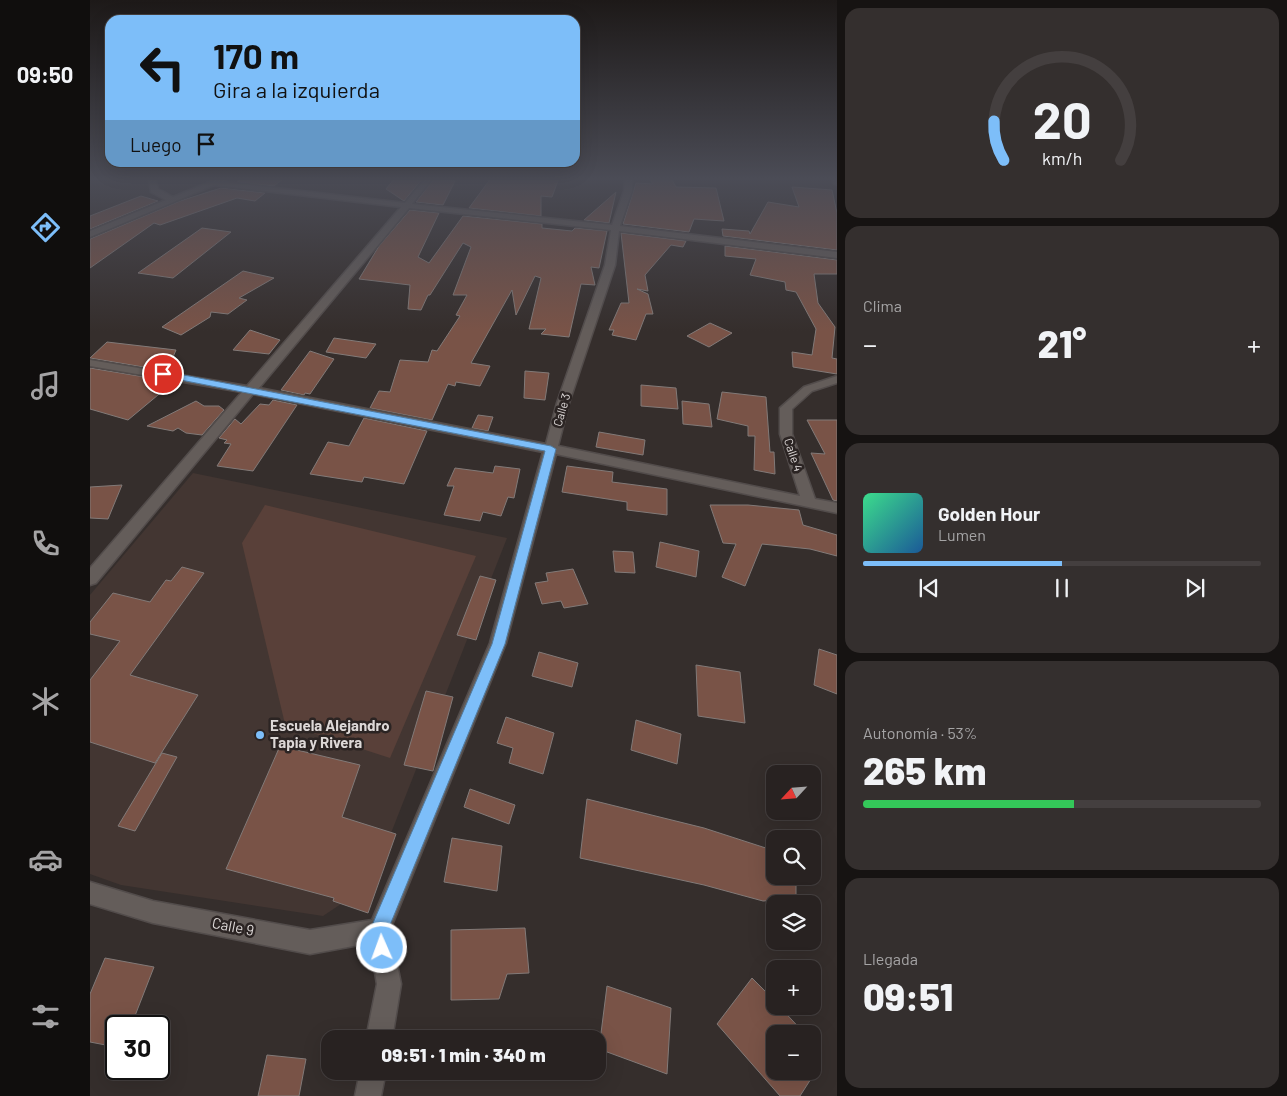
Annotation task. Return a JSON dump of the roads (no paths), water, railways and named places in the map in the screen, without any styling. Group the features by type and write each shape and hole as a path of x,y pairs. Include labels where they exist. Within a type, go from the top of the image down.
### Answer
{"street":[{"path":"90,579 386,229"},
{"name":"Calle 3","path":"379,930 498,644 563,403 610,265 615,229"},
{"path":"616,229 758,244 837,255"},
{"path":"90,362 250,390 837,508"},
{"name":"Calle 4","path":"809,501 786,434 786,408 808,388 837,379"},
{"name":"Calle 9","path":"90,893 153,912 310,942 379,930"},
{"path":"379,930 389,984 381,1030"},
{"path":"368,1096 371,1080"}],"place":[{"name":"Escuela Alejandro Tapia y Rivera","path":"260,735"}]}
